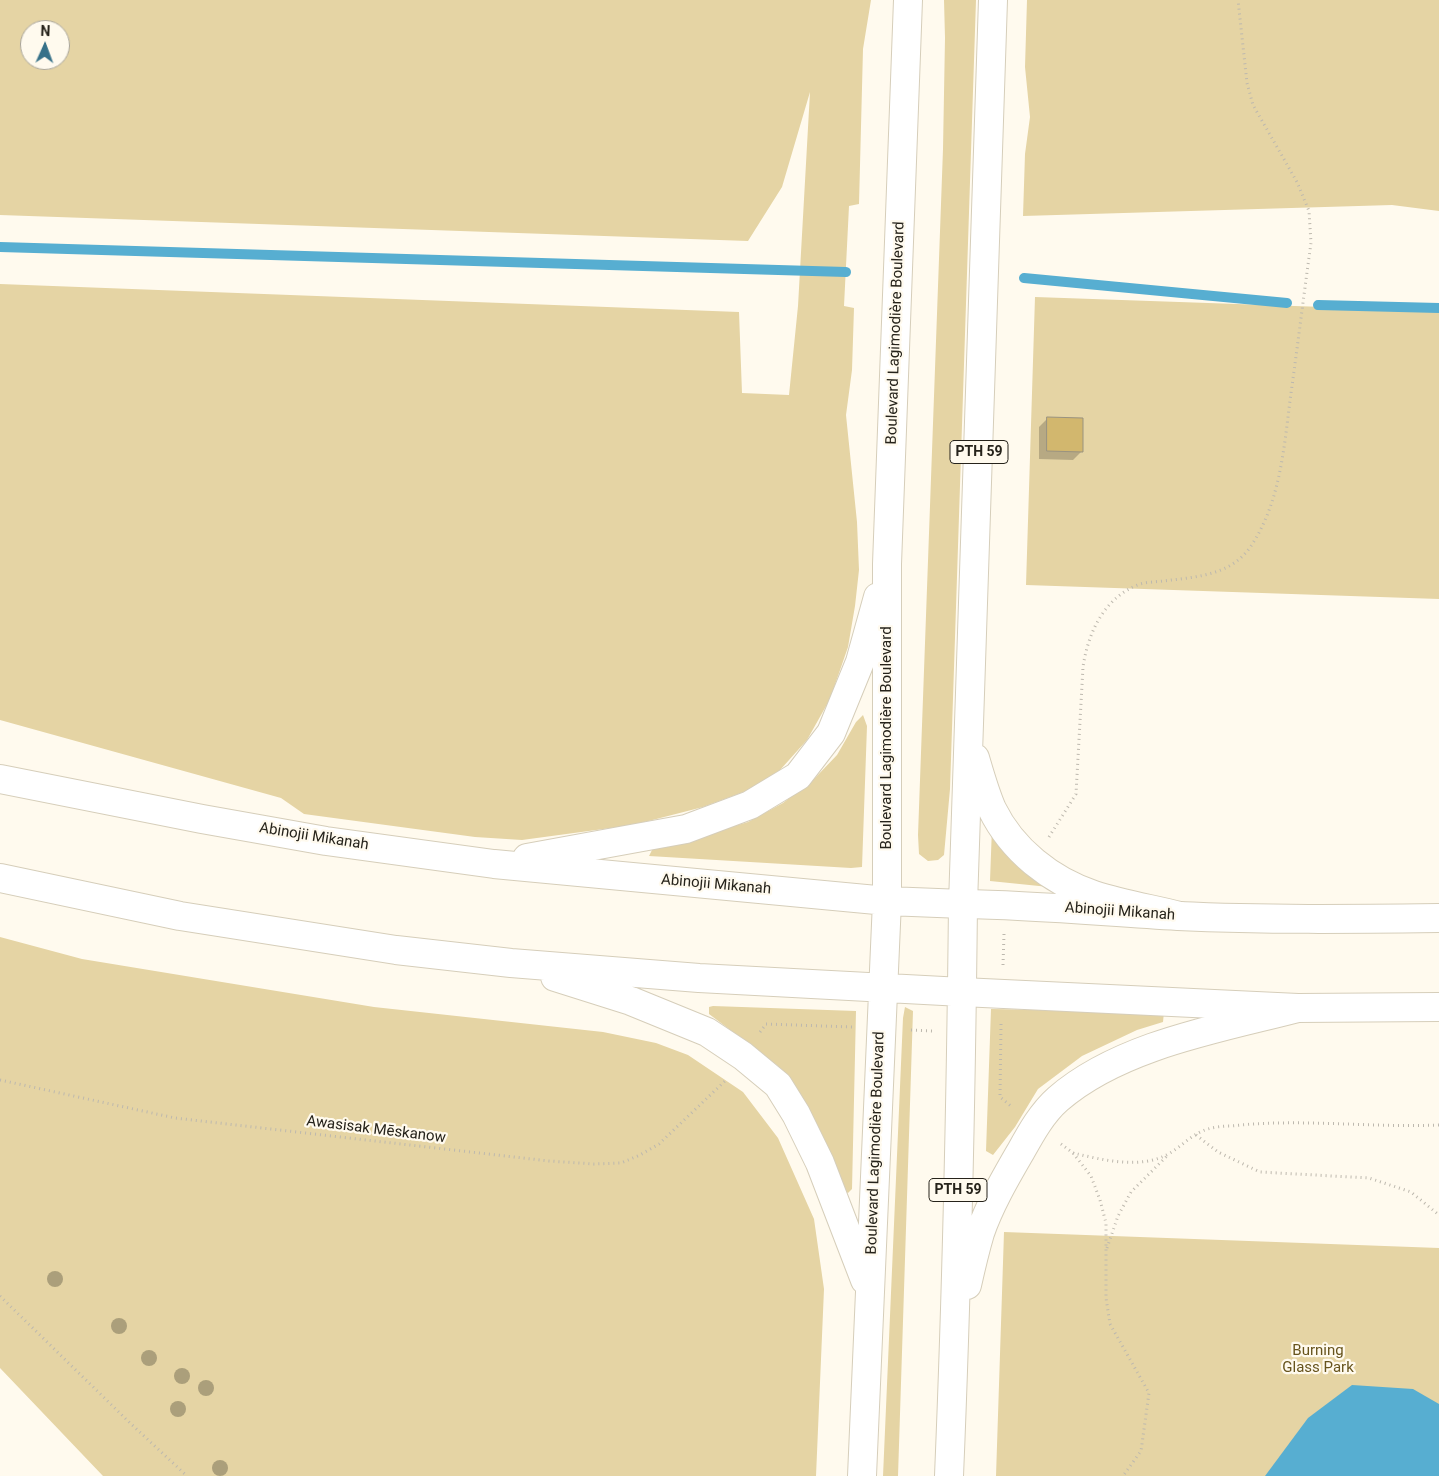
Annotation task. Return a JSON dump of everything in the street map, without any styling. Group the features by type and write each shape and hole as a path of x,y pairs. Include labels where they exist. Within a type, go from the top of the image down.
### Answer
{"main road":[{"name":"Boulevard Lagimodière Boulevard","path":"862,1476 887,901 887,564 908,0"},
{"name":"PTH 59","path":"949,1476 955,1330 963,904 970,742 993,0"},
{"path":"494,864 686,829 750,805 798,776 831,732 860,662 887,564"},
{"path":"970,742 991,807 1010,839 1031,859 1061,880 1094,895 1180,916"},
{"name":"Abinojii Mikanah","path":"0,779 202,819 326,841 494,864 887,901 1006,904 1180,916 1355,919 1439,918"},
{"path":"0,878 180,916 396,950 511,963 699,978 1001,994 1298,1008 1439,1007"},
{"path":"511,963 631,1001 707,1032 743,1056 778,1085 796,1114 820,1163 869,1290"},
{"path":"955,1330 981,1232 998,1191 1036,1125 1057,1100 1086,1078 1122,1060 1171,1041 1298,1008"}],"path":[{"path":"1031,859 1055,830 1076,794 1083,667 1086,648 1092,630 1101,615 1118,597 1141,584 1211,574 1234,563 1250,547 1262,526 1280,477 1311,243 1309,211 1297,182 1253,105 1247,84 1238,0"},
{"path":"1006,904 1001,994 1000,1097 1073,1153 1091,1176 1100,1200 1106,1223 1106,1298 1110,1324 1149,1393 1141,1451 1123,1476"},
{"name":"Awasisak Mēskanow","path":"0,1080 174,1118 549,1161 594,1164 621,1163 653,1147 725,1082"},
{"path":"1106,1251 1118,1216 1131,1192 1169,1154 1207,1129 1271,1123 1439,1125"},
{"path":"1196,1136 1218,1152 1260,1172 1369,1178 1411,1192 1439,1215"},
{"path":"1073,1153 1100,1160 1125,1161 1147,1161 1169,1154"},
{"path":"0,1296 187,1476"}],"green space":[{"path":"0,0 871,0 863,49 859,204 849,206 844,306 854,308 852,370 846,415 857,522 859,570 855,606 848,647 830,699 807,740 780,770 749,790 703,807 633,825 522,840 475,837 304,814 281,798 0,720 0,284 739,312 742,393 789,395 798,306 810,92 782,187 748,241 0,215"},
{"path":"944,0 976,0 950,789 944,855 938,860 928,861 919,854 918,835 943,149"},
{"path":"1027,0 1439,0 1439,211 1392,205 1023,216 1025,154 1030,117 1025,67"},
{"path":"1035,297 1439,311 1439,599 1026,585"},
{"path":"863,715 867,726 862,867 851,868 649,856 652,850 748,822 783,803 815,778 837,755 856,722"},
{"path":"992,827 1049,887 990,881"},
{"path":"0,937 82,959 374,1007 603,1032 656,1043 688,1055 743,1092 778,1138 814,1219 824,1289 816,1476 103,1476 0,1368"},
{"path":"709,1007 856,1011 852,1189 848,1193 844,1191 829,1151 809,1108 778,1066 709,1014"},
{"path":"905,1007 913,1011 898,1476 883,1476 903,1018"},
{"path":"991,1009 1164,1012 1163,1022 1137,1030 1082,1056 1038,1089 1015,1127 993,1155 986,1151"},
{"name":"Burning Glass Park","path":"1004,1232 1439,1248 1439,1476 996,1476"}],"water":[{"path":"1352,1385 1413,1389 1439,1404 1439,1476 1265,1476 1308,1418"}],"building":[{"path":"1047,417 1083,418 1083,452 1047,451"}],"waterway":[{"path":"0,247 846,272"},
{"path":"1024,278 1287,303"},
{"path":"1318,305 1439,308"}]}
